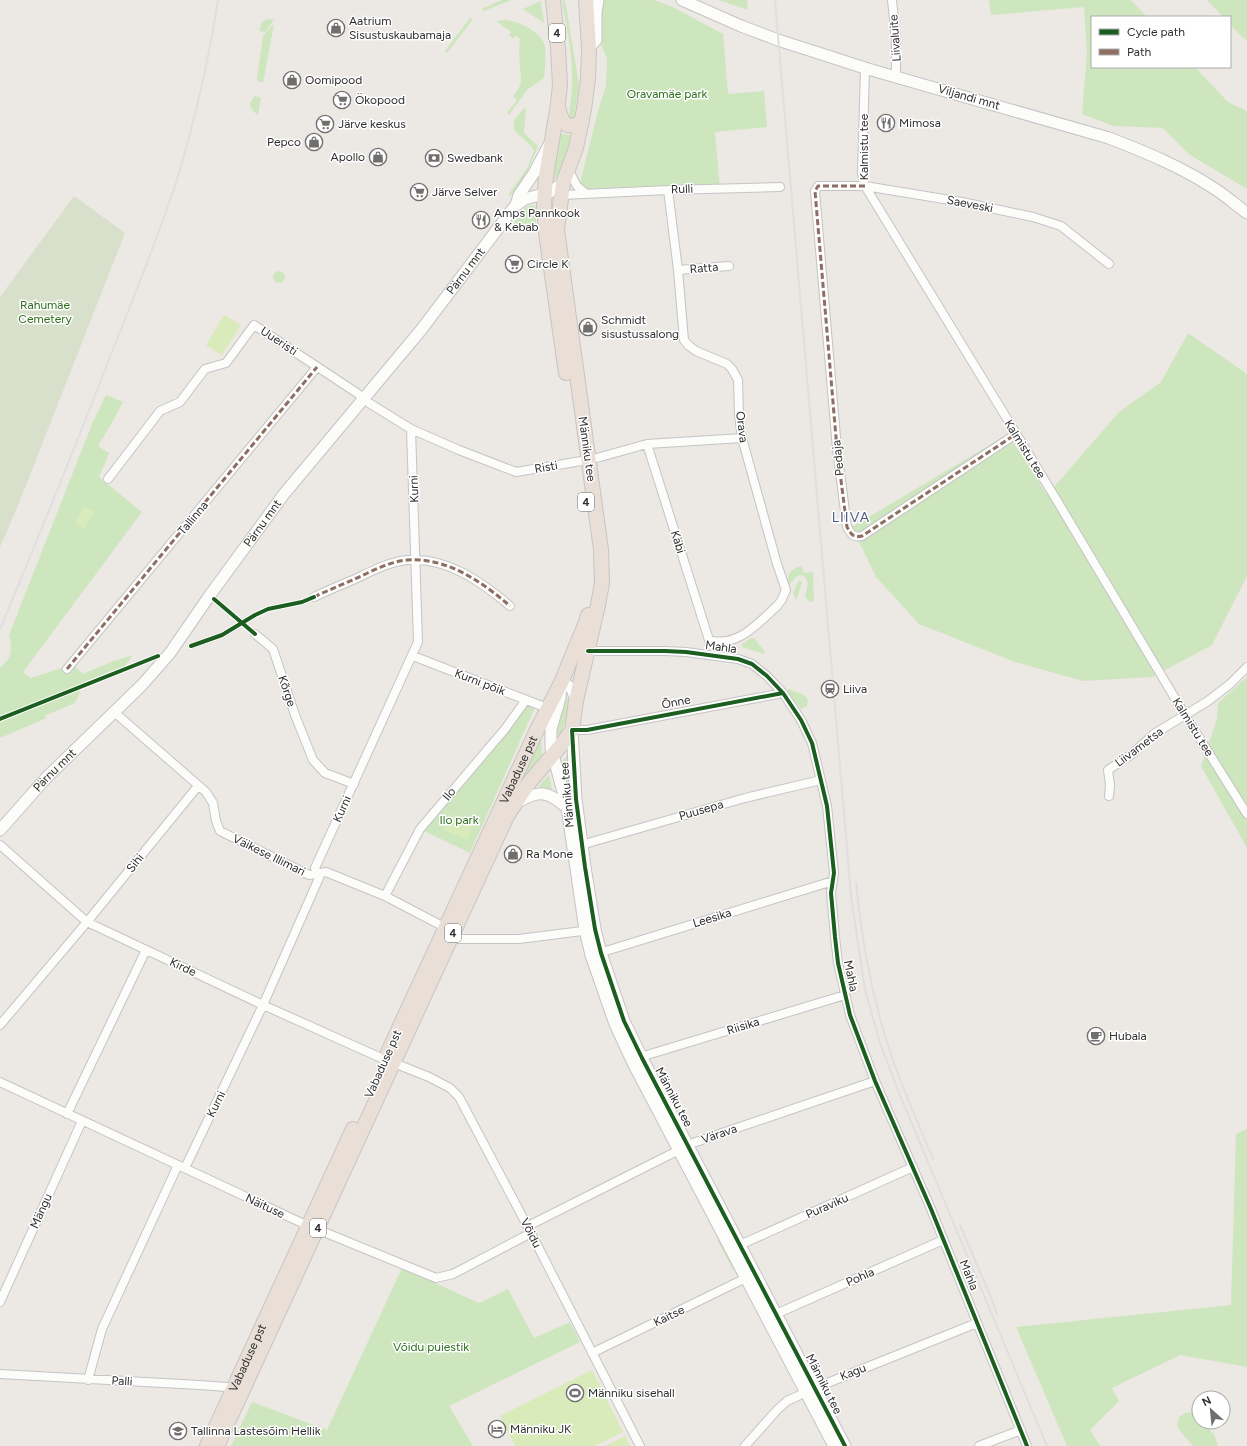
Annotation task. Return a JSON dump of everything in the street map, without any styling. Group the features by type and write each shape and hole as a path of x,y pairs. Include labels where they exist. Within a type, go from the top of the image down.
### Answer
{"highway":[{"name":"Pärnu mnt","path":"553,0 559,66 558,104 551,141 555,191"},
{"name":"4","path":"555,191 568,169 576,148 582,122 588,79 589,48 586,0"},
{"path":"558,104 561,117 565,124 574,126 582,122"},
{"name":"Männiku tee","path":"555,191 547,240 562,344 601,550 602,583 597,612 576,701 572,730"},
{"name":"Männiku tee","path":"561,683 586,622 592,602 594,581 592,543 584,460"},
{"name":"Vabaduse pst","path":"450,932 547,708 561,683"},
{"name":"Vabaduse pst","path":"207,1446 238,1390 389,1061 507,816 528,784 572,730"},
{"name":"Vabaduse pst","path":"218,1446 238,1390"}],"street":[{"path":"589,48 596,40 596,13 598,0"},
{"name":"Viljandi mnt","path":"682,0 741,26 778,40 865,68 1102,136 1178,167 1214,189 1247,213"},
{"name":"Liivaluite","path":"892,0 896,39 896,77"},
{"name":"Kalmistu tee","path":"865,68 862,174 864,186 1056,499 1185,715 1247,814"},
{"name":"Pärnu mnt","path":"0,830 46,778 113,711 142,685 170,653 210,595 284,494 365,399 421,330 515,206 519,195 534,173 551,141"},
{"path":"568,169 577,186 584,194"},
{"name":"Saeveski","path":"818,186 864,186 962,202 1033,217 1061,226 1109,264"},
{"name":"Pedaja","path":"818,186 815,191 837,452 843,505 847,527 852,535 856,537 862,536 1016,434"},
{"name":"Rulli","path":"555,191 584,194 780,187"},
{"name":"Orava","path":"668,190 678,270 684,340 696,351 726,364 732,369 738,380 739,416 742,438 777,564 786,590 782,601 745,634 734,640 723,642 709,640"},
{"name":"Pärnu mnt","path":"515,206 528,197 555,191"},
{"name":"Ratta","path":"678,270 729,266"},
{"name":"Uueristi","path":"108,479 160,411 180,402 205,369 226,363 254,325 365,399"},
{"name":"Tallinna","path":"67,669 317,366"},
{"name":"Risti","path":"365,399 412,429 459,450 516,472 584,460 647,444 742,438"},
{"name":"Kurni","path":"88,1380 102,1329 181,1167 263,1005 319,878 316,868 413,656 418,642 412,429"},
{"name":"Käbi","path":"647,444 709,640"},
{"path":"314,597 367,572 407,560 431,562 460,570 490,589 510,606"},
{"name":"Kõrge","path":"255,634 272,649 313,760 325,773 354,784"},
{"name":"Mahla","path":"588,650 686,652 738,660 752,664 768,676 783,693 802,720 812,743 828,806 834,873 831,893 838,963 853,1022 875,1081 944,1240 1027,1446"},
{"name":"Kurni põik","path":"413,656 547,708"},
{"name":"Liivametsa","path":"1109,796 1110,785 1108,770 1132,754 1154,734 1208,701 1230,684 1247,667"},
{"path":"561,683 570,686 573,690 576,701"},
{"name":"Männiku tee","path":"561,683 560,698 550,736 552,756 567,807 571,839 590,930 615,1024 623,1043 740,1245 776,1314 834,1446"},
{"name":"Õnne","path":"572,730 587,730 783,693"},
{"name":"Ilo","path":"385,896 420,829 505,729 526,700"},
{"path":"113,711 198,786"},
{"name":"Männiku tee","path":"572,730 574,771 590,930"},
{"name":"Puusepa","path":"582,844 745,798 821,780"},
{"name":"Väikese Illimari","path":"198,786 206,792 213,803 216,820 220,831 309,875 326,872 385,896 450,932"},
{"name":"Sihi","path":"0,1025 87,922 198,786"},
{"path":"514,804 531,795 543,793 555,797 567,807"},
{"path":"571,839 582,844"},
{"name":"Kirde","path":"0,845 87,922 263,1005 389,1061"},
{"name":"Leesika","path":"596,954 833,881"},
{"path":"450,932 456,939 519,939 590,930"},
{"path":"67,1114 146,950"},
{"name":"Männiku tee","path":"596,954 624,1021 746,1278 810,1390 845,1446"},
{"name":"Riisika","path":"642,1058 647,1055 845,995"},
{"name":"Võidu","path":"389,1061 429,1077 450,1088 459,1096 640,1446"},
{"name":"Värava","path":"529,1230 684,1147 875,1081"},
{"name":"Näituse","path":"0,1082 313,1228 436,1278 453,1274 529,1230"},
{"name":"Mängu","path":"0,1302 82,1121"},
{"name":"Puraviku","path":"740,1245 913,1167"},
{"name":"Pohla","path":"776,1314 944,1240"},
{"name":"Kaitse","path":"592,1354 746,1278"},
{"name":"Kagu","path":"746,1446 777,1410 787,1401 810,1390 977,1323"},
{"name":"Palli","path":"0,1374 199,1385 227,1387 238,1390"},
{"path":"979,1446 1021,1430"}],"green space":[{"path":"502,0 511,0 484,11 482,10 483,8"},
{"path":"565,0 579,84 574,119 569,118 572,88 572,63 562,1"},
{"name":"Oravamäe park","path":"603,0 654,0 673,7 723,34 728,94 764,91 767,127 715,132 720,188 668,190 584,189 580,183 599,107 606,86 607,58 602,47 600,34 601,3"},
{"path":"719,0 747,0 748,10"},
{"path":"989,0 1131,0 1146,16 1091,16 1091,68 1196,68 1228,102 1247,111 1247,189 1190,155 1163,128 1114,126 1082,114 1087,53 1084,7 991,15"},
{"path":"1207,0 1247,0 1247,41 1231,26 1231,16 1222,16"},
{"path":"541,1 544,23 523,9"},
{"path":"470,18 473,19 447,53 445,51"},
{"path":"267,19 274,20 265,32 259,31 262,22"},
{"path":"504,20 521,24 537,34 544,43 546,60 544,78 527,90 509,115 507,113 517,100 513,97 519,88 521,81 519,53 520,39 516,36 513,38 509,35 511,32 496,21"},
{"path":"274,24 263,83 257,80 257,78 263,35"},
{"path":"255,96 261,98 258,115 250,106"},
{"path":"525,107 524,133 538,146 526,175 510,197 509,194 527,168 534,151 532,147 514,130 514,120"},
{"path":"561,134 571,135 563,167 552,182 554,165"},
{"name":"Rahumäe Cemetery","path":"74,196 125,233 17,508 0,547 0,297"},
{"path":"531,205 536,207 535,230 509,229 525,208"},
{"path":"277,271 281,271 285,277 281,283 277,283 273,279 273,275"},
{"path":"224,315 241,325 222,355 206,345"},
{"path":"1188,333 1247,374 1247,576 1212,645 1152,677 1083,681 1015,662 919,624 876,577 852,527 1008,434 1047,495 1119,412 1161,382"},
{"path":"106,395 123,402 98,446 109,453 99,477 142,512 23,672 31,678 73,664 83,674 111,662 133,655 125,666 84,682 75,703 44,716 47,718 0,738 0,667 9,657 11,645 9,635 92,424"},
{"path":"85,506 94,511 84,529 75,523"},
{"path":"802,566 804,573 813,572 814,602 808,601 805,596 808,583 805,577 802,575 797,576 789,585 788,582 790,572 795,568"},
{"path":"799,580 802,583 796,600 793,593"},
{"path":"751,638 754,638 765,652 764,654 742,647 742,644"},
{"path":"1247,677 1247,848 1201,766 1217,719 1218,703"},
{"path":"789,689 806,697 808,701 807,706 801,709 787,692"},
{"path":"569,694 567,716 560,735 556,734 558,721"},
{"name":"Ilo park","path":"526,700 537,703 470,853 420,829"},
{"path":"540,738 542,757 512,797"},
{"path":"568,755 570,798 560,764"},
{"path":"549,775 552,790 539,788 540,784"},
{"path":"450,814 474,825 467,840 443,829"},
{"path":"1247,1129 1247,1367 1180,1355 1112,1388 1119,1401 1090,1430 1100,1446 1067,1446 1016,1327 1231,1305 1236,1134"},
{"path":"720,1238 736,1268 733,1270 717,1240"},
{"name":"Võidu puiestik","path":"402,1268 479,1303 508,1289 534,1338 570,1322 580,1342 449,1406 473,1446 231,1446 252,1402 327,1430"},
{"name":"Männiku sisehall","path":"592,1370 623,1432 595,1446 515,1446 500,1416"},
{"path":"1191,1412 1191,1430 1210,1430 1214,1434 1218,1446 1193,1446 1180,1431 1177,1425 1179,1417 1185,1413"},
{"path":"625,1436 630,1446 605,1446"}],"railway":[{"path":"0,629 86,419 145,268 175,186 200,94 218,0"},
{"path":"775,0 851,896 865,990 880,1043 897,1088 1047,1446"},
{"path":"856,883 867,963 881,1023 908,1101 933,1159"},
{"path":"960,1225 997,1314"}],"marked path":[{"path":"865,186 818,186 815,191 837,449 848,529 854,536 862,536 1016,434"},
{"path":"67,669 317,367"},
{"path":"314,597 386,565 407,560 422,560 450,567 463,573 488,588 510,606"}],"cycle path":[{"path":"191,646 222,635 268,609 302,602 314,597"},
{"path":"214,599 255,634"},
{"path":"588,651 686,652 738,659 752,664 767,676 783,693 801,720 812,743 827,806 834,873 831,893 835,937 838,963 850,1015 875,1081 931,1209 1027,1446"},
{"path":"0,719 158,656"},
{"path":"783,693 587,730 572,730 576,799 595,929 601,953 624,1021 845,1446"}],"place":[{"name":"Aatrium Sisustuskaubamaja","path":"336,28"},
{"name":"Oomipood","path":"292,80"},
{"name":"Ökopood","path":"342,100"},
{"name":"Mimosa","path":"886,123"},
{"name":"Järve keskus","path":"325,124"},
{"name":"Pepco","path":"314,142"},
{"name":"Apollo","path":"378,157"},
{"name":"Swedbank","path":"434,158"},
{"name":"Järve Selver","path":"419,192"},
{"name":"Amps Pannkook & Kebab","path":"481,220"},
{"name":"Circle K","path":"514,264"},
{"name":"Schmidt sisustussalong","path":"588,327"},
{"name":"Liiva","path":"830,689"},
{"name":"Ra Mone","path":"513,854"},
{"name":"Hubala","path":"1096,1036"},
{"name":"Männiku sisehall","path":"575,1393"},
{"name":"Männiku JK","path":"497,1429"},
{"name":"Tallinna Lastesõim Hellik","path":"178,1431"}],"district":[{"name":"LIIVA","path":"851,517"}]}
